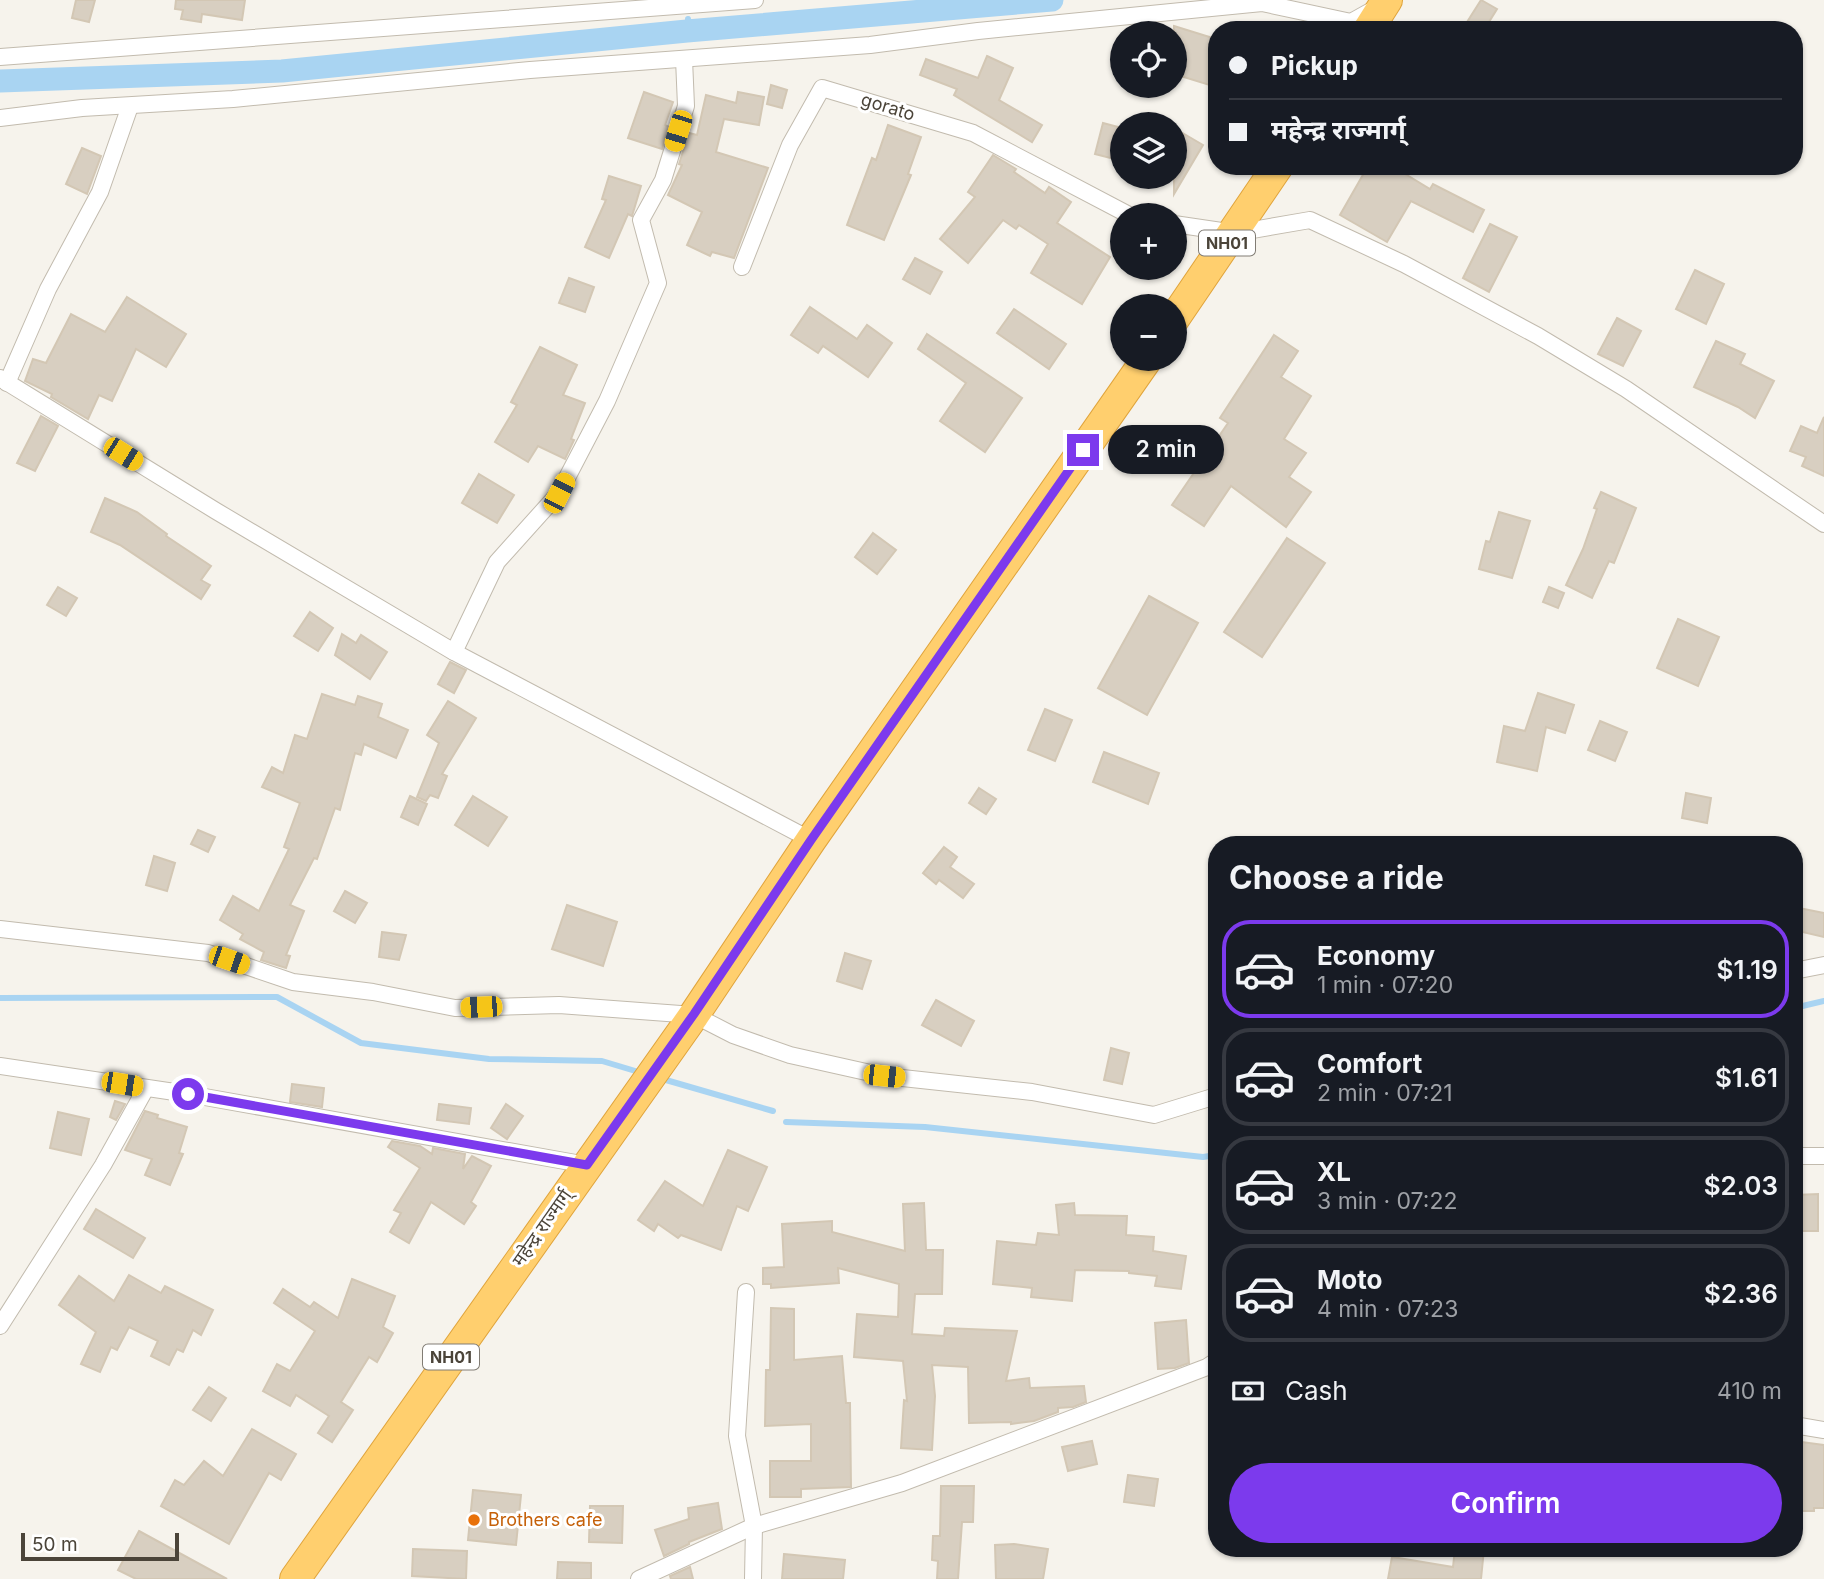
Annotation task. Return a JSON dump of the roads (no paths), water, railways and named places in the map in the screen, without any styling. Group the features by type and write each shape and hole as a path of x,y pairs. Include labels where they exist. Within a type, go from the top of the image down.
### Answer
{"highway":[{"path":"1374,21 1386,2"},
{"name":"NH01","path":"1187,301 1272,175"},
{"name":"महेन्द्र राज्मार्ग्","path":"295,1579 688,1022 811,840 1139,371"}],"street":[{"path":"0,57 754,0"},
{"path":"1353,21 1386,2"},
{"path":"0,118 82,108 233,99 530,70 870,45 990,29 1262,3 1346,21"},
{"path":"454,652 497,562 559,493 607,401 658,283 641,220 663,180 686,106 684,59"},
{"name":"gorato","path":"742,267 790,145 822,88 973,133 1110,205"},
{"path":"130,106 100,192 48,289 4,380 216,511 454,652 811,840"},
{"path":"1187,226 1235,233 1310,220 1404,264 1538,336 1626,389 1824,524"},
{"path":"0,929 208,953 293,982 373,992 455,1008 559,1005 688,1022 790,1055 884,1076 1032,1092 1154,1115 1208,1098"},
{"path":"1803,969 1824,965"},
{"path":"0,1066 146,1088 587,1165"},
{"path":"0,1326 103,1165 146,1088"},
{"path":"1803,1156 1824,1156"},
{"path":"746,1292 737,1436 754,1526 753,1579"},
{"path":"639,1579 754,1526 902,1483 1208,1368"},
{"path":"1803,1426 1824,1430"}],"waterway":[{"path":"0,81 282,71 687,31 1052,0"},
{"path":"687,31 688,19"},
{"path":"0,998 277,997 361,1043 489,1059 602,1061 642,1073"},
{"path":"1803,1006 1824,1001"},
{"path":"659,1078 773,1111"},
{"path":"786,1122 925,1127 1208,1156"}],"place":[{"name":"Brothers cafe","path":"474,1520"}]}
